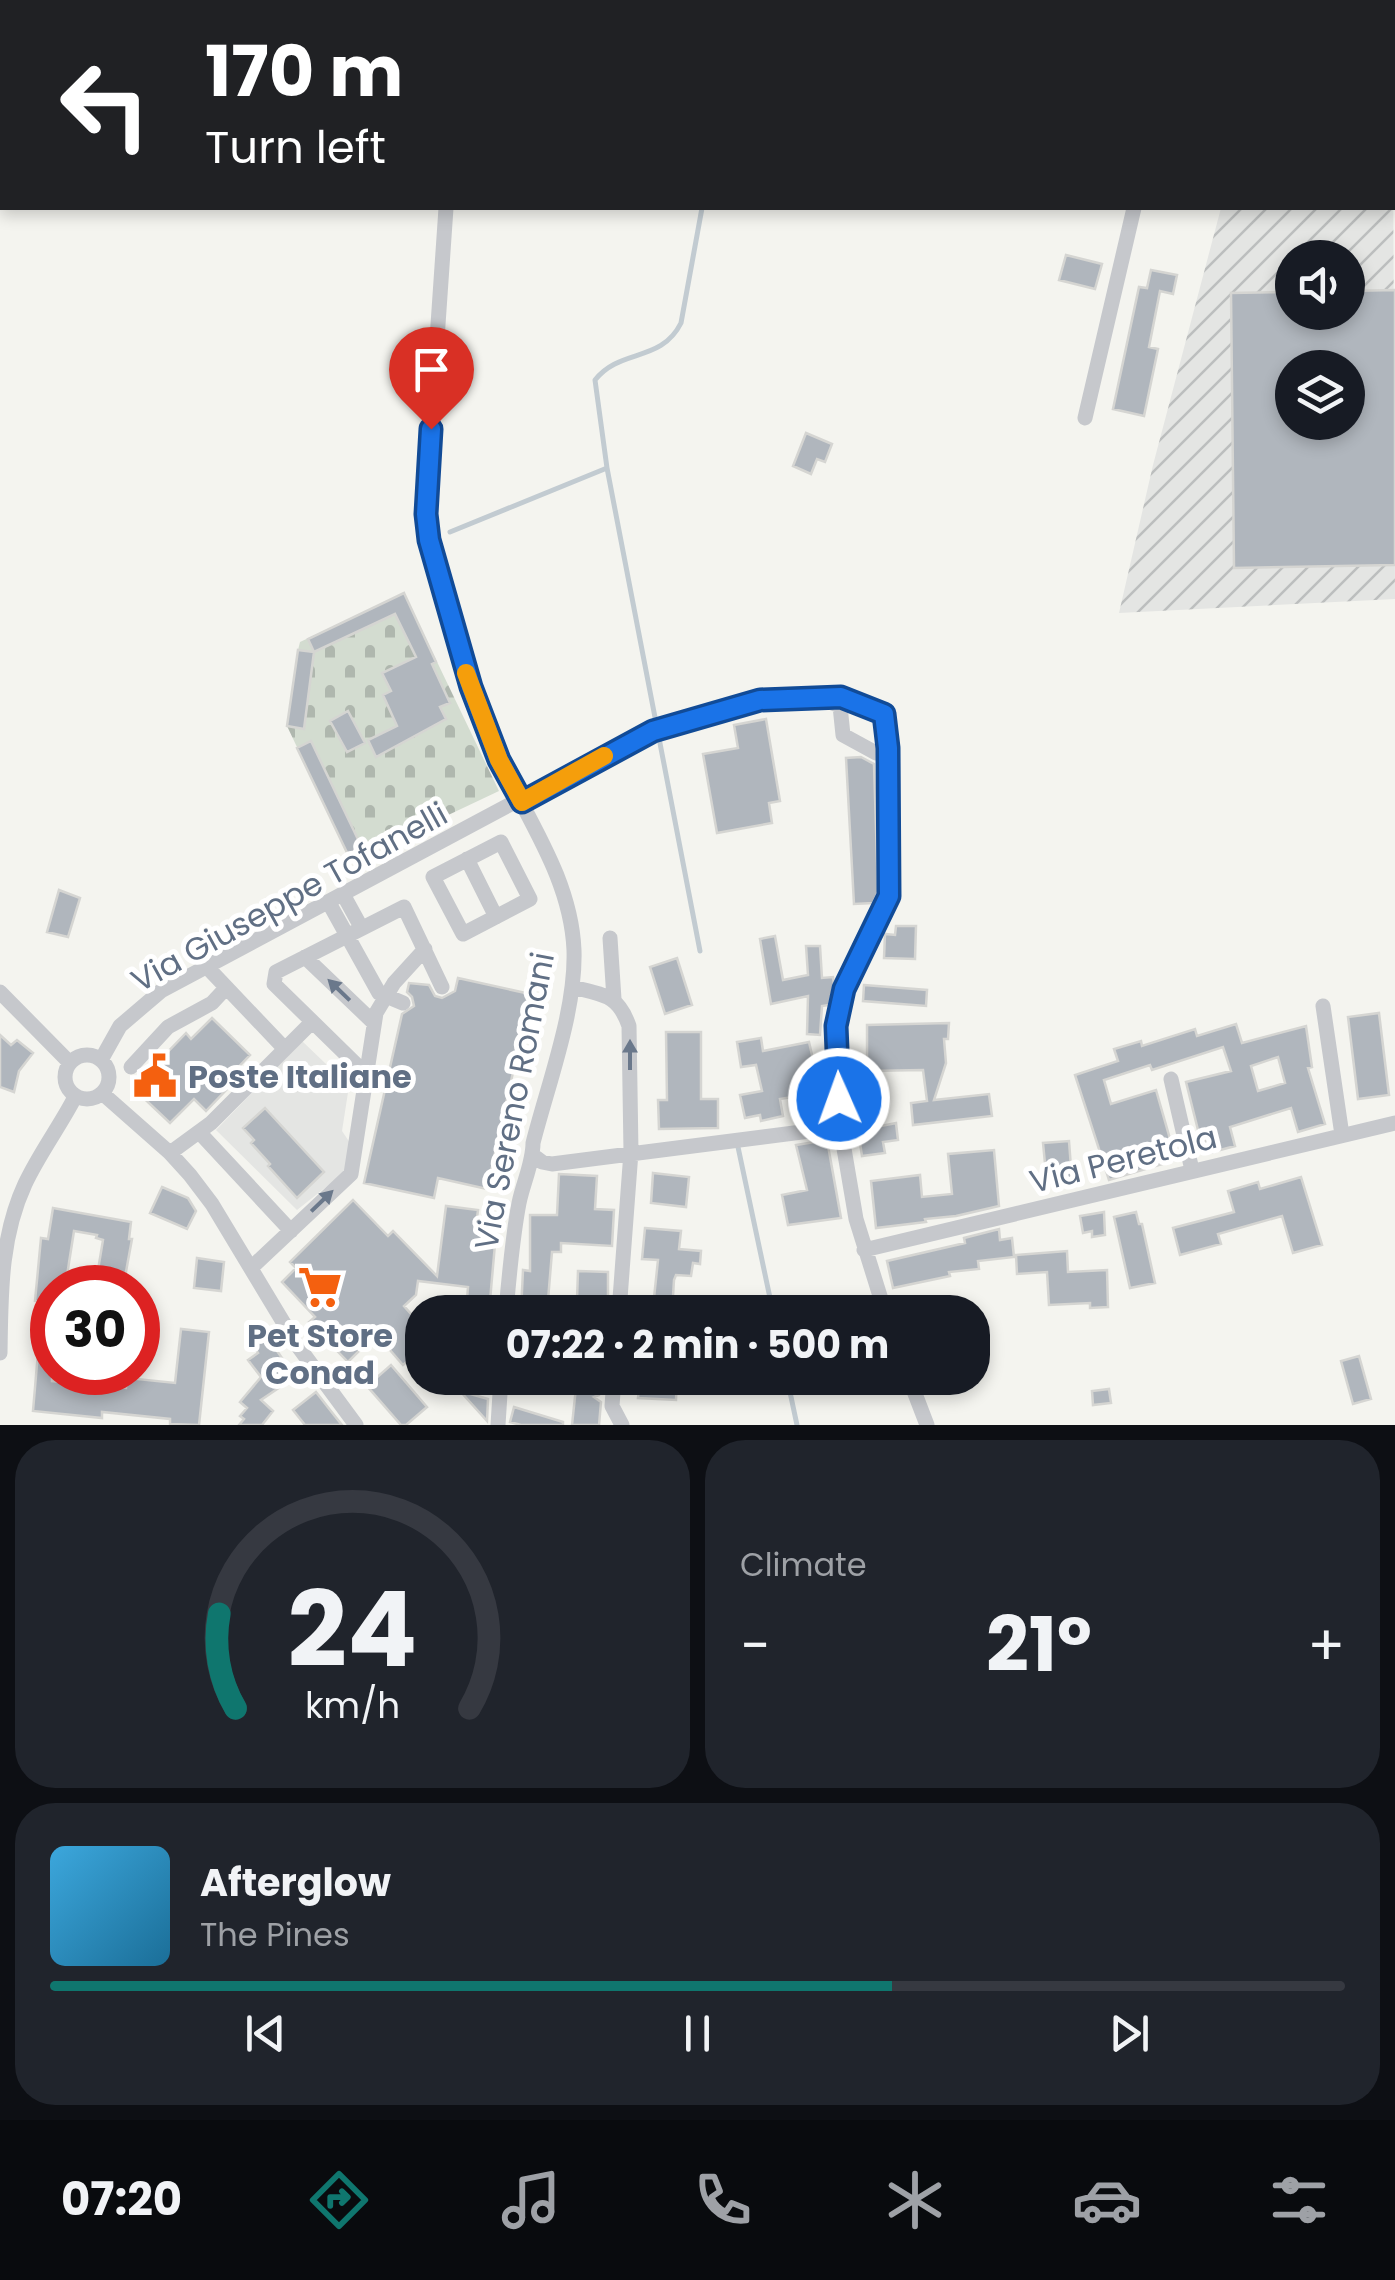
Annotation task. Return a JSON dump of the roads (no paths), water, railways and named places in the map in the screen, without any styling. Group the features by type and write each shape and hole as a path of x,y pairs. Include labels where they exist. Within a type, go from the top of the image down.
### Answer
{"street":[{"name":"Via Sereno Romani","path":"446,210 426,514 429,540 471,687 499,760 559,878 574,951 572,987 512,1239 507,1295"},
{"path":"1085,418 1134,210"},
{"name":"Via Giuseppe Tofanelli","path":"101,1060 120,1026 144,1003 670,724 760,700 841,697 884,714 888,748"},
{"path":"822,698 840,706 843,735 876,753 888,748 889,896 858,954 836,1026 840,1131 864,1250 879,1295"},
{"path":"468,830 496,916"},
{"path":"501,842 530,899 462,934 433,876 474,856 501,842"},
{"path":"344,896 353,931 378,992 403,1003"},
{"path":"328,904 353,931"},
{"path":"367,1075 273,981 276,972 404,907 442,987"},
{"path":"610,938 614,998 630,1026 630,1152 620,1295"},
{"path":"251,1268 351,1174 376,1013 425,949"},
{"path":"305,956 374,1023"},
{"path":"207,967 284,1048"},
{"path":"572,987 614,998"},
{"path":"131,1067 168,1026 212,1003 224,989"},
{"path":"0,992 70,1063"},
{"path":"1323,1006 1342,1135"},
{"path":"170,1153 205,1127 312,1022"},
{"path":"88,1055 101,1060 108,1072 102,1093 89,1099 76,1096 65,1081 70,1063 88,1055"},
{"path":"1172,1079 1192,1170"},
{"path":"102,1093 170,1153 212,1204 296,1344 356,1425"},
{"path":"0,1352 5,1246 24,1185 76,1096"},
{"name":"Via Peretola","path":"864,1250 1395,1123"},
{"path":"205,1127 291,1231"},
{"path":"534,1156 552,1164 832,1128 840,1131"},
{"path":"498,1425 500,1395"},
{"path":"613,1395 612,1406 622,1425"},
{"path":"915,1395 926,1425"}],"waterway":[{"path":"450,532 607,468 595,380 616,363 652,350 673,336 681,323 702,210"},
{"path":"607,468 700,951"},
{"path":"738,1147 769,1295"},
{"path":"791,1395 797,1425"}],"place":[{"name":"Poste Italiane","path":"155,1076"},
{"name":"Pet Store Conad","path":"320,1287"}]}
